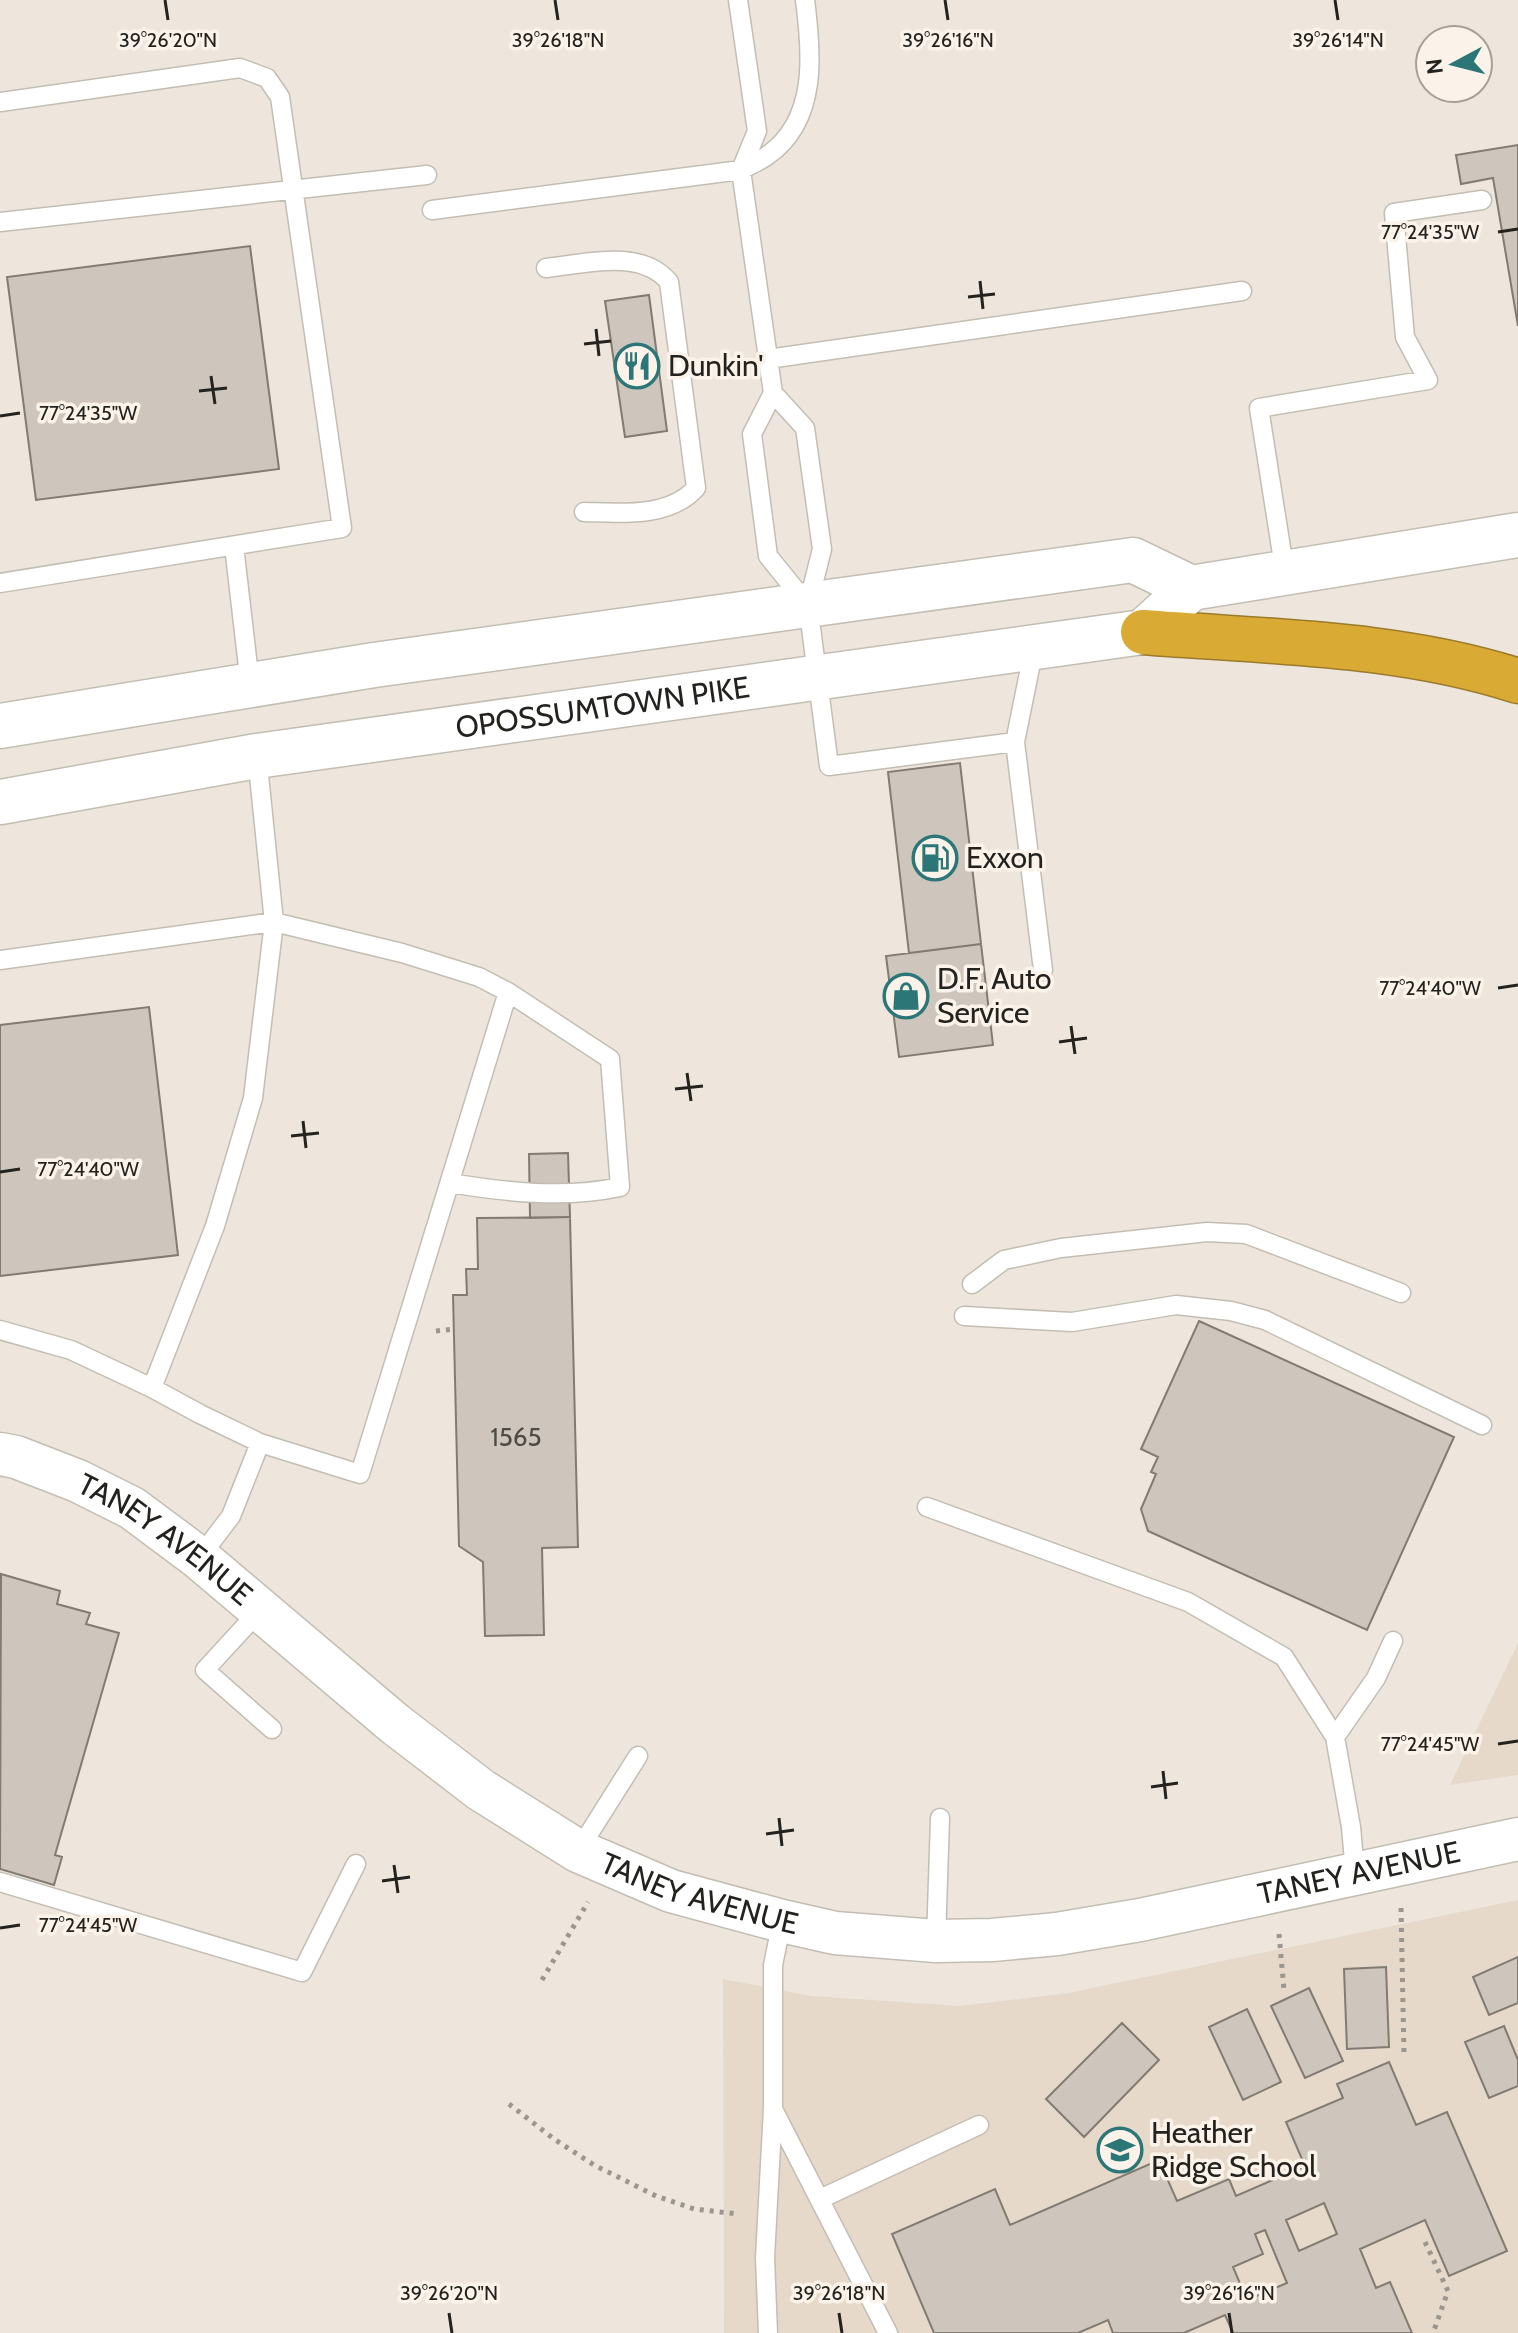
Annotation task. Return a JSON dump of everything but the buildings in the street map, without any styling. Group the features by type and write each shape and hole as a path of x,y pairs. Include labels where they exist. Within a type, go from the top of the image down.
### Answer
{"highway":[{"path":"1143,632 1405,655 1461,665 1518,681"}],"main road":[{"path":"1143,632 1191,588 1518,535"},
{"path":"0,726 250,684 1133,560 1191,588"},
{"name":"OPOSSUMTOWN PIKE","path":"0,802 257,756 1143,632"}],"street":[{"name":"TANEY AVENUE","path":"0,1454 78,1481 132,1508 199,1558 395,1724 469,1781 578,1851 671,1891 782,1921 835,1933 936,1941 992,1940 1070,1932 1140,1920 1518,1839"}],"lane":[{"path":"738,0 757,131 741,170 773,393 805,428 822,549 808,605 829,766 1015,742"},
{"path":"432,210 741,170 770,155 795,126 810,85 811,41 805,0"},
{"path":"0,102 240,68 267,78 280,97 342,528 0,583"},
{"path":"0,222 427,175"},
{"path":"1285,573 1259,408 1428,380 1405,337 1394,213 1482,200"},
{"path":"546,268 621,261 642,263 659,269 669,282 696,488 674,505 648,511 584,512"},
{"path":"768,359 1242,291"},
{"path":"773,393 752,434 768,556 808,605"},
{"path":"234,546 250,684"},
{"path":"1034,647 1015,742 1043,970"},
{"path":"152,1388 215,1226 253,1098 274,922 257,756"},
{"path":"0,960 274,922 402,953 479,977 508,992 610,1059 620,1187 591,1193 500,1191 450,1183"},
{"path":"0,1330 71,1350 260,1443 360,1474 508,992"},
{"path":"972,1284 1004,1260 1061,1248 1207,1232 1246,1234 1401,1293"},
{"path":"964,1316 1072,1322 1176,1305 1231,1311 1265,1320 1482,1425"},
{"path":"199,1558 231,1516 260,1443"},
{"path":"927,1507 1188,1602 1284,1657 1335,1737 1351,1827 1355,1872"},
{"path":"260,1610 205,1670 272,1729"},
{"path":"1335,1737 1376,1678 1393,1641"},
{"path":"578,1851 638,1756"},
{"path":"936,1941 940,1818"},
{"path":"0,1882 302,1972 356,1864"},
{"path":"768,2333 765,2258 773,2108 773,1965 782,1921"},
{"path":"773,2108 888,2333"},
{"path":"820,2199 979,2125"}],"path":[{"path":"435,1331 454,1329"},
{"path":"542,1980 588,1902"},
{"path":"1401,1907 1404,2055"},
{"path":"1279,1934 1284,1990"},
{"path":"509,2104 580,2156 656,2196 694,2209 739,2214"},
{"path":"1425,2242 1448,2291 1433,2333"}],"shaded area":[{"path":"1518,1643 1518,1775 1450,1785"},
{"name":"Heather Ridge School","path":"1518,1900 1518,2333 724,2333 723,1979 812,1996 960,2006 1068,1993"}],"place":[{"name":"Dunkin'","path":"637,366"},
{"name":"Exxon","path":"935,858"},
{"name":"D.F. Auto Service","path":"906,996"},
{"name":"Heather Ridge School","path":"1120,2150"}]}
